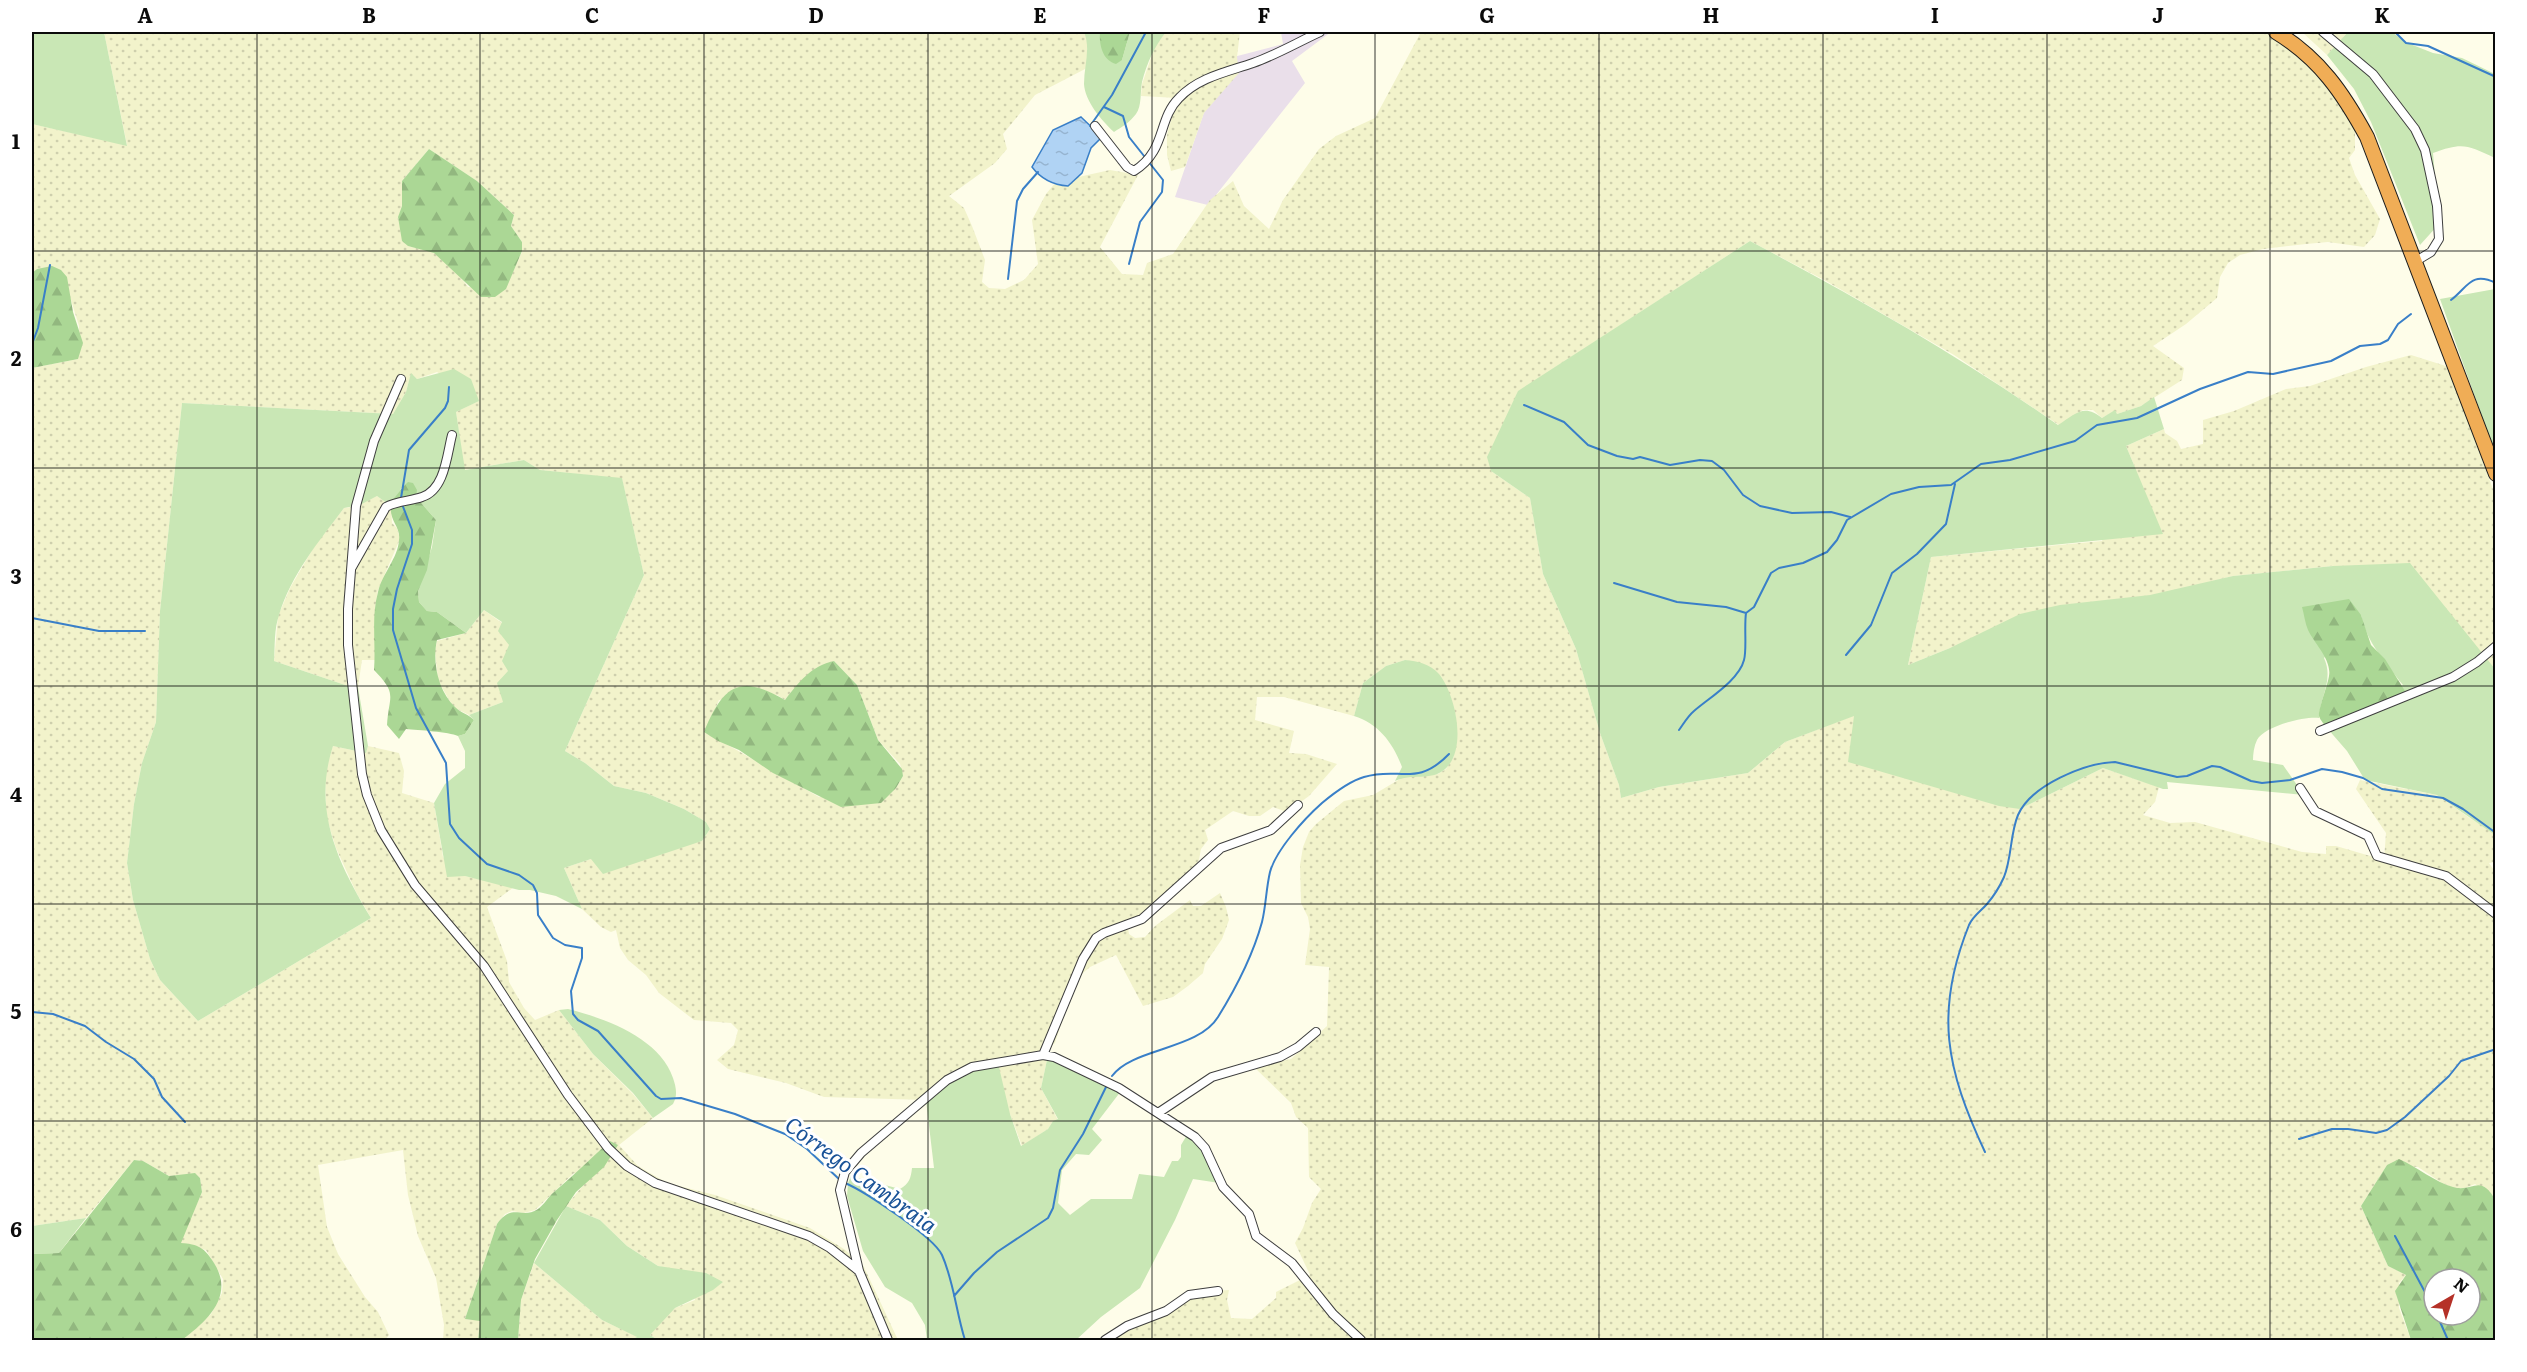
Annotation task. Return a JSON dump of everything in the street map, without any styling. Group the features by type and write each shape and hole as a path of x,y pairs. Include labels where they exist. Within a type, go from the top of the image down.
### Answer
{"highway":[{"path":"2276,32 2318,64 2343,93 2367,137 2496,474"}],"street":[{"path":"1095,126 1126,167 1134,171 1154,153 1171,109 1184,94 1210,77 1254,63 1320,32"},
{"path":"2323,32 2373,74 2403,112 2425,150 2437,206 2439,239 2436,248 2416,261"},
{"path":"401,379 374,441 358,498 350,571 348,645 361,764 367,795 381,830 415,885 484,966 568,1095 608,1148 641,1175 656,1183 809,1236 830,1248 859,1270"},
{"path":"350,571 386,507 426,496 434,490 444,470 452,435"},
{"path":"2320,731 2453,677 2477,662 2496,646"},
{"path":"2301,788 2315,811 2368,836 2377,855 2446,876 2496,914"},
{"path":"1043,1055 1083,959 1096,938 1142,919 1221,848 1271,830 1298,805"},
{"path":"1158,1113 1212,1077 1280,1057 1298,1047 1316,1032"},
{"path":"888,1341 859,1270 840,1190 848,1168 861,1154 947,1080 962,1071 1043,1055 1062,1059 1119,1088 1185,1129 1200,1142 1223,1187 1249,1214 1256,1236 1292,1263 1333,1314 1361,1341"},
{"path":"1104,1341 1127,1326 1166,1311 1189,1295 1218,1291"}],"shaded area":[{"path":"1281,32 1331,32 1292,61 1305,83 1208,205 1175,197 1222,60 1283,44"}],"green space":[{"path":"32,32 104,32 127,146 32,124"},
{"path":"104,32 1084,32 1087,38 1087,68 1035,95 1003,134 1007,149 995,163 949,196 964,208 972,226 985,260 982,282 989,288 1005,289 1024,280 1038,264 1032,220 1046,194 1056,182 1110,170 1138,175 1100,247 1122,274 1143,275 1147,263 1173,254 1210,200 1233,181 1244,206 1269,229 1283,200 1319,149 1336,136 1375,118 1421,32 2279,32 2316,65 2355,123 2355,150 2349,158 2355,175 2380,219 2375,235 2364,247 2328,242 2263,249 2240,255 2228,263 2220,277 2217,298 2186,324 2153,346 2184,368 2182,380 2141,406 2117,414 2115,411 2102,418 2093,410 2083,410 2059,425 1954,355 1826,281 1750,241 1519,391 1491,471 1530,498 1543,574 1576,649 1600,733 1619,785 1621,798 1659,787 1748,773 1785,742 1855,715 2020,809 2103,768 2159,787 2155,802 2143,815 2170,823 2195,822 2302,852 2326,854 2326,846 2336,846 2384,860 2386,833 2356,789 2360,780 2437,795 2486,827 2496,835 2495,862 2489,863 2496,873 2495,1201 2493,1196 2475,1184 2465,1188 2454,1188 2418,1167 2387,1165 2361,1206 2388,1266 2406,1275 2399,1283 2399,1308 2411,1340 1109,1340 1124,1331 1158,1319 1171,1311 1183,1299 1216,1291 1229,1290 1227,1300 1231,1318 1252,1319 1276,1298 1276,1292 1310,1275 1295,1243 1312,1203 1321,1189 1309,1177 1308,1128 1296,1117 1291,1103 1254,1067 1291,1059 1327,1026 1329,967 1305,965 1310,929 1308,917 1301,903 1300,865 1303,847 1309,832 1344,801 1373,795 1405,776 1438,774 1446,769 1453,758 1456,746 1456,718 1450,695 1438,674 1428,666 1405,660 1386,666 1363,683 1354,716 1284,697 1257,697 1255,720 1294,731 1289,753 1306,754 1337,764 1309,796 1287,812 1273,807 1260,816 1249,816 1233,811 1205,830 1208,840 1201,849 1199,860 1191,871 1128,928 1129,934 1135,938 1145,937 1155,926 1190,900 1193,906 1201,906 1220,893 1229,920 1222,939 1205,964 1203,973 1188,986 1173,997 1143,1006 1116,955 1090,967 1075,980 1055,1043 1042,1051 1047,1060 1041,1088 1058,1120 1053,1121 1048,1129 1022,1146 1010,1114 926,1100 824,1097 786,1083 728,1069 717,1060 734,1045 738,1030 731,1023 694,1020 659,993 646,975 628,960 620,948 616,930 611,932 601,927 582,909 564,868 591,859 702,841 710,829 706,822 684,809 646,793 614,786 585,763 565,751 644,575 622,479 540,470 524,460 464,470 456,412 478,401 437,372 417,379 411,374 406,392 393,414 182,403 160,611 156,722 142,763 134,804 127,863 133,900 150,959 160,980 198,1021 371,918 336,848 326,816 325,770 333,746 366,753 368,746 399,753 404,771 402,793 434,803 443,857 465,876 514,887 487,907 507,961 509,982 524,1008 535,1020 559,1010 593,1054 633,1094 653,1118 619,1145 638,1166 667,1183 715,1195 810,1228 844,1249 864,1267 898,1340 658,1340 650,1335 664,1317 675,1308 695,1300 692,1271 675,1271 658,1266 627,1246 600,1220 566,1206 586,1182 574,1173 535,1210 524,1213 512,1211 505,1214 497,1224 465,1319 480,1320 478,1340 443,1340 444,1325 436,1278 418,1236 408,1195 403,1150 318,1165 327,1227 338,1254 365,1297 378,1312 389,1335 385,1340 182,1340 211,1314 222,1293 223,1279 206,1250 180,1243 202,1192 200,1178 195,1174 169,1176 143,1161 134,1160 86,1218 32,1226 32,368 78,359 79,326 71,300 37,269 32,273 32,124 127,145","holes":["429,149 477,181 514,215 511,226 522,242 522,252 505,289 468,287 456,271 434,252 408,246 398,218 402,206 402,181","834,661 857,685 878,740 900,764 903,776 896,788 819,797 705,732 719,700 777,695 785,700 791,692"]},
{"path":"1084,32 1100,32 1100,35 1122,60 1130,32 1166,32 1154,49 1146,68 1138,111 1129,122 1114,132 1094,110 1087,97 1084,84 1087,51"},
{"path":"1100,32 1130,32 1122,60 1116,64 1107,59 1102,51"},
{"path":"1166,32 1240,32 1237,57 1239,73 1204,113 1185,167 1171,171 1167,155 1167,135 1177,98 1141,96 1142,84 1155,46"},
{"path":"2302,32 2348,32 2327,55"},
{"path":"2348,32 2392,32 2405,42 2433,53 2462,58 2495,74 2495,158 2465,146 2451,147 2433,153 2439,224 2420,245 2371,122 2354,89 2327,55"},
{"path":"429,149 477,181 514,215 511,226 522,242 522,251 506,289 495,297 481,297 434,253 408,246 402,241 398,217 402,206 402,181"},
{"path":"1750,241 1907,328 2058,425 2080,412 2090,411 2102,418 2115,410 2117,414 2141,406 2154,397 2164,429 2126,446 2163,534 1931,557 1908,665 1950,648 2020,614 2060,605 2150,595 2233,576 2333,566 2410,563 2495,669 2495,835 2437,795 2365,780 2347,751 2327,728 2403,685 2372,644 2361,615 2324,658 2328,674 2319,718 2295,720 2276,726 2261,735 2255,745 2253,760 2283,765 2304,795 2167,782 2168,789 2163,789 2103,768 2020,809 1999,806 1848,762 1854,716 1785,742 1748,773 1659,787 1621,798 1619,785 1600,733 1576,649 1543,574 1530,498 1491,471 1487,457 1518,391"},
{"path":"52,266 61,270 67,277 73,312 83,343 78,359 32,368 32,273 37,269"},
{"path":"2496,289 2495,453 2440,299"},
{"path":"2411,355 2449,367 2495,495 2495,669 2333,566 2233,576 1950,648 1908,665 1931,557 2102,541 2134,465 2126,446 2164,429 2165,433 2177,441 2181,449 2203,444 2203,420 2234,411 2286,389 2310,386"},
{"path":"454,369 471,379 479,401 456,412 465,470 524,460 540,470 622,478 644,575 565,751 585,763 614,786 646,793 684,809 706,822 710,829 702,841 603,874 591,859 564,868 582,909 556,896 519,890 465,876 447,877 434,803 445,784 465,768 465,751 458,736 465,734 474,720 469,715 503,702 497,683 508,671 502,661 509,645 498,631 502,622 484,610 466,633 437,612 427,611 419,602 418,591 432,547 436,520 416,497 401,488 400,495 388,504 377,496 360,505 344,508 298,572 284,600 275,632 274,661 348,686 358,687 368,746 366,753 333,746 325,792 327,814 339,856 371,918 198,1021 160,980 150,959 133,900 127,863 134,804 142,763 156,722 160,611 182,403 393,414 406,392 411,373 417,379"},
{"path":"408,482 413,483 417,490 416,497 436,520 427,570 418,591 419,602 427,611 437,612 466,633 437,640 435,658 444,693 455,707 474,720 465,734 458,736 406,729 399,739 387,725 389,690 374,670 376,601 380,585 396,553 399,540 391,506 388,504"},
{"path":"377,496 391,506 392,523 397,528 400,539 378,590 375,609 375,660 362,660 358,687 348,686 274,661 278,616 290,588 315,545 344,508 354,507"},
{"path":"2349,599 2361,615 2371,645 2385,659 2405,691 2348,721 2327,728 2319,713 2328,680 2328,664 2308,630 2302,607"},
{"path":"484,610 502,623 509,645 508,671 503,702 469,715 455,708 438,680 435,651 437,641 466,633"},
{"path":"1405,660 1415,661 1432,668 1445,683 1457,723 1456,750 1451,761 1439,773 1395,781 1402,767 1389,742 1378,729 1354,716 1363,683 1386,666"},
{"path":"834,661 857,685 878,740 902,769 903,776 896,788 881,803 841,807 773,773 739,750 704,732 718,704 734,689 744,686 756,687 785,700 800,681 812,671"},
{"path":"568,1009 614,1024 644,1041 666,1064 673,1078 676,1097 673,1104 653,1118 633,1093 593,1054 559,1010"},
{"path":"1047,1048 1055,1058 1121,1091 1092,1129 1102,1140 1089,1155 1076,1154 1062,1170 1058,1203 1070,1215 1091,1199 1132,1199 1139,1174 1164,1177 1172,1161 1178,1161 1181,1157 1181,1145 1190,1130 1226,1184 1193,1179 1140,1288 1101,1317 1076,1340 927,1340 925,1325 912,1303 885,1287 863,1251 847,1196 848,1183 851,1176 900,1189 909,1180 912,1168 934,1168 926,1100 960,1077 988,1065 998,1063 1010,1114 1021,1146 1048,1129 1053,1121 1058,1119 1041,1088 1047,1060 1042,1051"},
{"path":"610,1141 618,1145 604,1167 576,1192 535,1259 521,1300 518,1340 478,1340 480,1321 465,1319 497,1224 503,1217 513,1212 527,1213 538,1209"},
{"path":"2399,1159 2453,1187 2466,1188 2481,1185 2490,1192 2496,1201 2495,1340 2411,1340 2395,1291 2406,1275 2388,1266 2361,1206 2387,1165"},
{"path":"134,1160 143,1161 169,1176 195,1173 200,1178 202,1192 181,1243 192,1244 200,1248 214,1263 220,1275 221,1286 220,1297 215,1307 201,1325 182,1340 32,1340 32,1254 59,1253"},
{"path":"566,1206 600,1220 627,1246 658,1266 706,1273 723,1282 713,1290 675,1308 650,1335 658,1340 632,1340 637,1337 602,1320 534,1263"},
{"path":"86,1218 59,1253 32,1254 32,1226"},
{"path":"534,1263 602,1320 638,1337 632,1340 518,1340 521,1300"}],"water":[{"path":"1081,117 1102,137 1091,148 1082,173 1068,186 1048,181 1032,167 1053,130"}],"waterway":[{"path":"1090,126 1112,95 1146,32"},
{"path":"2395,32 2406,43 2428,46 2496,77"},
{"path":"1104,107 1123,116 1129,137 1163,180 1162,192 1140,222 1129,264"},
{"path":"1008,279 1017,201 1023,189 1038,172"},
{"path":"32,344 38,328 50,265"},
{"path":"2451,300 2475,280 2481,279 2496,283"},
{"path":"1679,730 1692,713 1723,688 1741,667 1745,656 1746,613 1754,607 1771,573 1779,568 1803,563 1827,552 1837,540 1847,520 1891,494 1919,487 1951,485 1981,464 2010,460 2075,441 2097,425 2137,418 2200,389 2248,372 2273,374 2331,361 2360,346 2380,344 2388,340 2398,324 2411,314"},
{"name":"Córrego Cambraia","path":"401,498 409,450 445,408 449,387"},
{"path":"1524,405 1564,422 1588,445 1617,456 1633,459 1640,457 1670,465 1700,460 1712,461 1724,470 1743,495 1760,506 1792,513 1831,512 1850,517"},
{"path":"1846,655 1871,625 1892,573 1917,554 1946,524 1955,484"},
{"name":"Córrego Cambraia","path":"402,504 412,530 412,544 397,589 393,609 393,630 416,708 446,763 450,824 459,838 487,864 519,875 533,885 537,893 538,915 553,938 565,945 582,948 582,958 571,991 573,1014 578,1020 598,1031 656,1096 661,1099 681,1098 735,1114 785,1134 807,1149 840,1180"},
{"path":"1614,583 1677,602 1726,607 1746,613"},
{"path":"32,618 99,631 145,631"},
{"path":"1112,1076 1121,1067 1134,1060 1196,1036 1209,1028 1218,1017 1254,947 1262,922 1273,863 1291,835 1322,803 1348,784 1364,777 1377,774 1417,773 1427,770 1449,754"},
{"path":"1985,1152 1961,1094 1954,1067 1949,1040 1948,1013 1951,986 1969,925 1992,898 2004,877 2018,815 2034,794 2046,785 2089,766 2115,762 2177,777 2187,776 2212,766 2220,767 2251,781 2262,783 2290,780 2322,769 2363,778 2382,789 2443,798 2463,809 2496,833"},
{"path":"32,1012 53,1014 85,1026 134,1059 154,1079 162,1097 185,1122"},
{"path":"2299,1139 2332,1129 2376,1133 2387,1130 2405,1117 2449,1076 2461,1061 2496,1049"},
{"path":"954,1296 997,1252 1048,1218 1053,1208 1060,1170 1083,1134 1107,1085"},
{"name":"Córrego Cambraia","path":"845,1183 898,1215 936,1247 942,1255 949,1276 965,1340"},
{"path":"2395,1236 2422,1287"},
{"path":"2442,1327 2448,1340"}]}
